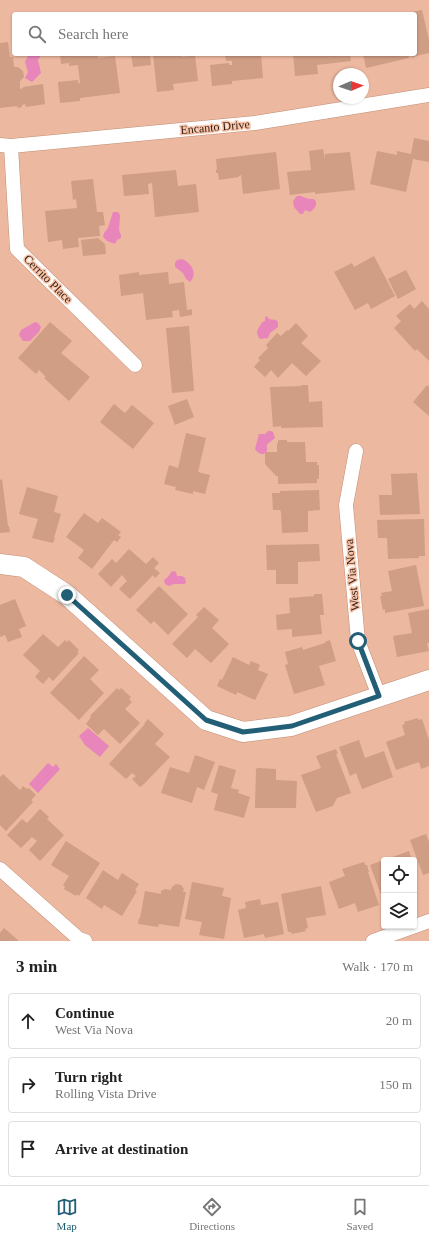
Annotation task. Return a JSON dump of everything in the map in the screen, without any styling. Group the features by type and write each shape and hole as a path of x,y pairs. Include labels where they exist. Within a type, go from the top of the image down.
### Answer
{"street":[{"name":"Encanto Drive","path":"5,146 255,123 429,95"},
{"name":"Cerrito Place","path":"5,146 17,249 134,365"},
{"name":"West Via Nova","path":"356,451 346,505 358,641 379,696"},
{"path":"0,564 24,567 67,595 206,720 243,732 292,726 429,680"},
{"path":"0,869 79,939 85,941"},
{"path":"374,941 429,921"}],"shaded area":[{"path":"28,56 40,56 38,60 41,73 32,82 25,78 28,72 25,62"},
{"path":"297,196 315,200 315,208 310,212 305,210 303,214 300,214 294,207 293,201"},
{"path":"113,212 118,212 120,215 119,230 121,238 117,240 115,244 107,241 103,237 108,228"},
{"path":"182,259 189,263 193,269 194,276 190,282 186,279 183,273 175,267 177,260"},
{"path":"267,316 269,319 276,320 278,322 278,327 270,333 268,338 260,339 257,334 258,330"},
{"path":"35,322 41,327 39,332 30,341 23,341 19,335 21,330"},
{"path":"268,431 273,432 275,438 268,443 267,451 263,454 258,453 255,449 259,434 265,434"},
{"path":"171,572 176,572 177,576 182,576 185,578 186,583 169,586 165,584 164,580"},
{"path":"88,728 109,746 100,757 85,745 79,736"},
{"path":"48,763 53,767 56,764 60,769 38,793 29,784"}],"building":[{"path":"422,10 429,40 429,53 417,56 417,12 411,12"},
{"path":"8,42 10,57 13,57 14,67 18,67 23,71 24,77 20,81 20,89 23,87 43,84 45,104 26,107 25,104 18,108 17,106 0,108 0,43"},
{"path":"60,56 98,56 98,58 115,56 120,93 80,98 80,101 60,103 58,82 78,80 78,83 80,83 78,65 69,66 69,63 61,64"},
{"path":"131,56 150,56 151,65 133,67"},
{"path":"153,56 195,56 198,81 173,84 174,90 157,92"},
{"path":"225,56 261,56 263,78 232,81 232,84 212,86 210,65 229,63 229,65 232,65 232,61 226,61"},
{"path":"293,56 350,56 351,61 317,65 318,74 295,76"},
{"path":"363,56 408,56 409,58 366,68"},
{"path":"414,138 429,141 429,162 413,159 406,192 370,184 377,151 397,155 397,151 411,154"},
{"path":"323,149 325,159 325,154 350,152 355,190 290,195 287,172 311,170 309,151"},
{"path":"276,152 280,189 243,194 241,175 239,177 219,180 218,173 216,173 216,159"},
{"path":"176,170 178,186 196,184 199,212 155,217 152,183 148,184 149,194 124,196 122,175"},
{"path":"93,179 97,212 103,212 105,225 99,226 100,236 78,238 79,247 63,249 62,240 48,242 45,211 77,208 76,199 73,200 71,181"},
{"path":"98,238 105,244 106,254 83,256 81,240"},
{"path":"374,256 395,296 371,309 368,303 355,310 334,272 352,263 354,267"},
{"path":"406,270 416,289 398,299 388,279"},
{"path":"139,272 139,275 168,272 169,284 184,282 187,310 192,309 192,315 180,317 179,310 172,311 173,317 146,320 143,293 121,296 119,275"},
{"path":"422,301 429,309 429,361 417,349 415,351 394,328 401,321 396,316 410,304 414,309"},
{"path":"50,322 72,341 61,353 90,377 69,401 44,378 46,377 39,370 36,374 18,358"},
{"path":"296,323 308,336 301,343 321,361 306,376 292,363 278,378 271,370 265,377 254,367 260,360 258,358 268,348 266,345 277,333 281,336"},
{"path":"189,326 194,391 172,393 166,328"},
{"path":"308,385 309,402 322,401 323,427 273,427 270,387"},
{"path":"427,385 429,387 429,416 413,402"},
{"path":"187,399 194,417 175,425 168,406"},
{"path":"114,404 125,413 132,405 154,423 133,449 100,422"},
{"path":"186,433 206,438 198,472 210,475 205,494 193,491 193,494 175,490 176,487 164,484 169,465 178,468"},
{"path":"278,440 287,440 287,442 305,442 306,462 317,462 317,465 319,465 319,479 317,479 317,483 278,484 278,476 276,476 265,464 265,452 277,452"},
{"path":"417,473 420,514 380,515 379,495 392,495 391,474"},
{"path":"2,479 10,532 0,533 0,480"},
{"path":"27,487 58,496 54,512 61,514 53,543 32,538 38,519 19,514"},
{"path":"319,490 320,510 308,511 308,532 282,533 281,512 280,510 273,510 272,493 280,493 280,491"},
{"path":"84,513 98,523 102,518 121,532 118,535 121,537 117,542 114,540 92,569 78,558 84,550 66,537"},
{"path":"424,519 425,556 419,556 419,558 388,559 387,538 378,538 377,520"},
{"path":"319,544 320,561 298,562 298,584 276,584 276,570 267,570 266,545"},
{"path":"129,549 146,564 153,557 159,563 154,568 160,573 155,578 153,575 130,599 119,589 127,581 122,575 111,587 98,574 112,559 116,563"},
{"path":"416,565 424,606 385,613 380,596 382,596 381,593 392,591 388,571"},
{"path":"159,586 188,614 168,635 154,621 151,624 136,610"},
{"path":"314,594 322,594 324,615 320,615 322,634 292,637 292,629 277,630 276,615 290,613 289,598 314,596"},
{"path":"15,599 26,626 19,629 22,637 8,642 5,635 0,637 0,605"},
{"path":"204,607 219,620 212,628 229,644 211,663 195,649 187,658 172,644 198,617 196,615"},
{"path":"429,609 429,643 427,643 429,651 397,657 393,636 412,633 408,613"},
{"path":"43,634 58,647 65,640 67,642 69,640 79,650 77,652 79,653 53,681 49,677 43,684 35,677 40,671 23,655"},
{"path":"330,640 336,661 319,666 325,685 294,694 285,665 288,664 285,652 302,647 303,650"},
{"path":"84,656 99,670 90,679 104,693 79,720 50,693"},
{"path":"233,657 249,665 251,661 260,665 258,670 268,674 255,700 237,692 236,695 217,686 220,679 222,680"},
{"path":"117,688 119,690 121,688 131,697 129,699 132,702 125,709 140,723 120,744 104,729 98,735 86,724 91,717 90,716"},
{"path":"418,718 418,720 422,719 429,740 429,766 421,769 419,762 396,770 386,742 405,735 402,725 405,724 404,722"},
{"path":"148,719 164,734 155,744 170,757 140,787 132,779 136,776 132,773 126,779 109,764"},
{"path":"359,740 365,758 384,751 393,777 362,789 356,773 350,776 339,747"},
{"path":"336,749 338,754 336,754 351,793 337,798 333,806 316,812 301,775 321,768 316,756"},
{"path":"195,755 215,762 204,790 197,787 192,803 161,793 170,767 189,773"},
{"path":"219,765 236,770 231,788 239,790 238,793 250,797 244,818 214,810 218,794 211,792"},
{"path":"256,769 276,769 276,780 297,781 296,808 255,808"},
{"path":"3,774 20,790 23,786 27,789 29,788 36,795 31,800 33,802 6,831 0,825 0,777"},
{"path":"40,809 49,817 47,819 64,835 40,861 29,850 37,841 32,837 21,848 7,835 22,819 27,823"},
{"path":"426,834 429,842 429,873 423,875 410,840"},
{"path":"66,841 100,863 79,896 77,894 76,896 64,889 65,887 63,885 69,876 51,865"},
{"path":"409,851 411,857 392,857"},
{"path":"381,861 381,895 370,865"},
{"path":"364,862 365,865 367,865 379,905 358,912 355,903 339,909 329,882 345,876 342,869"},
{"path":"103,870 118,880 122,873 139,884 135,890 137,891 122,916 104,905 102,909 86,898"},
{"path":"192,882 224,888 222,896 231,898 224,939 199,935 202,922 185,919"},
{"path":"176,884 181,885 184,889 183,892 186,892 179,927 159,924 158,927 138,924 145,891 161,894 161,891 165,889 171,890"},
{"path":"321,886 326,915 306,918 308,928 305,929 306,931 292,934 291,932 288,932 281,894"},
{"path":"260,899 261,905 278,902 284,934 265,938 264,934 244,938 238,910 246,908 245,902"},
{"path":"4,928 19,941 0,941 0,933"}],"route":[{"path":"67,595 206,720 243,732 292,726 379,696 358,641"}]}
